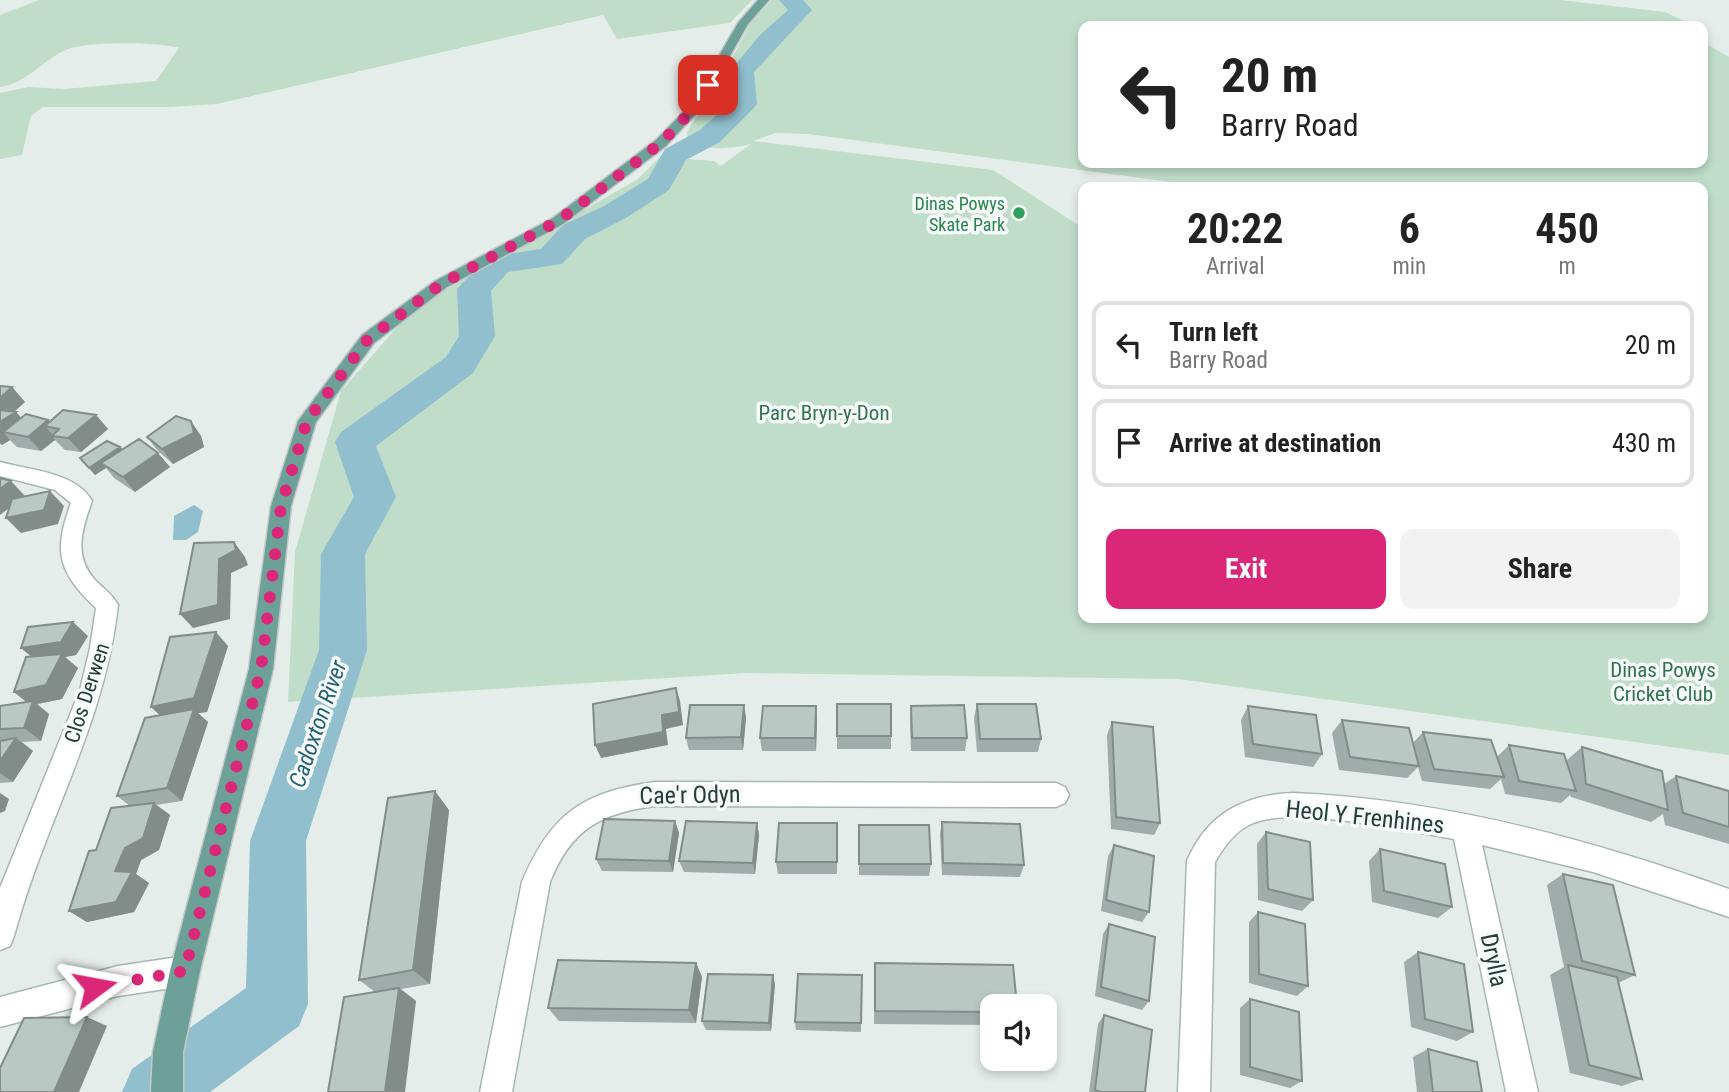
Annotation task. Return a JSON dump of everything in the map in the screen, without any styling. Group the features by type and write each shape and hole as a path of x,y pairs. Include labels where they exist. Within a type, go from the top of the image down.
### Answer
{"main road":[{"path":"167,1092 168,1052 185,971 261,669 281,506 307,421 368,339 441,284 558,221 661,143 696,106 743,23 764,0"}],"street":[{"name":"Clos Derwen","path":"0,469 62,485 82,501 71,528 68,555 84,585 107,605 105,638 86,706 9,898 0,936"},
{"name":"Cae'r Odyn","path":"496,1092 536,882 545,857 558,837 592,808 624,797 655,794 1056,795"},
{"name":"Heol Y Frenhines","path":"1194,1092 1198,1037 1198,879 1209,844 1251,811 1284,806 1382,815 1465,828 1655,876 1729,903"},
{"name":"Drylla","path":"1465,828 1522,1092"},
{"path":"0,1012 118,981 185,971"}],"green space":[{"path":"39,0 752,0 730,23 617,39 603,15 217,104 169,107 43,107 31,116 22,155 0,159 0,93 28,87 64,89 156,81 179,48 122,43 76,47 57,54 19,81 0,87 0,15"},
{"name":"Parc Bryn-y-Don","path":"772,0 1560,0 1665,12 1684,21 1078,21 1078,168 1708,168 1708,45 1729,57 1729,755 1179,679 746,673 288,702 295,552 341,391 414,308 638,179 660,157 714,161 721,166 751,144 712,148 688,141 687,132 723,76 751,22"}],"water":[{"path":"194,505 203,511 198,532 186,540 173,540 174,516"}],"building":[{"path":"0,386 12,387 0,398"},
{"path":"0,410 16,412 0,422"},
{"path":"63,410 96,415 68,438 52,436 59,429 45,426"},
{"path":"26,414 48,420 28,437 3,432"},
{"path":"176,416 191,421 194,433 162,449 147,437"},
{"path":"139,439 158,453 123,477 101,463"},
{"path":"107,441 120,447 89,468 80,458"},
{"path":"0,478 11,481 0,489"},
{"path":"50,491 44,510 6,518 12,499"},
{"path":"234,542 236,550 219,559 218,605 180,614 194,543"},
{"path":"73,622 61,642 21,648 28,627"},
{"path":"216,632 194,698 151,707 170,637"},
{"path":"62,654 46,685 14,692 26,657"},
{"path":"676,688 679,712 662,715 663,732 595,745 593,704"},
{"path":"33,701 24,728 0,729 0,706"},
{"path":"837,704 891,704 891,736 837,736"},
{"path":"977,704 1036,704 1041,739 980,739"},
{"path":"690,705 744,705 741,737 686,738"},
{"path":"964,705 967,738 912,738 911,706"},
{"path":"763,706 816,706 815,738 760,738"},
{"path":"1248,706 1316,715 1322,754 1253,744"},
{"path":"194,709 167,788 117,796 145,718"},
{"path":"1342,720 1409,728 1419,766 1350,757"},
{"path":"1112,722 1153,727 1160,823 1116,817"},
{"path":"1423,732 1491,740 1504,777 1434,769"},
{"path":"16,738 0,761 0,741"},
{"path":"1509,745 1564,754 1576,791 1519,781"},
{"path":"1582,747 1662,771 1668,810 1586,784"},
{"path":"1676,776 1729,791 1729,827 1683,813"},
{"path":"435,791 413,970 359,980 388,798"},
{"path":"154,803 143,838 125,848 115,871 132,872 116,902 69,911 89,851 96,850 111,808"},
{"path":"604,819 675,821 669,861 596,859"},
{"path":"686,821 757,823 753,863 679,861"},
{"path":"942,822 1020,824 1024,865 943,863"},
{"path":"779,823 837,823 837,862 776,862"},
{"path":"859,825 929,825 931,864 859,864"},
{"path":"1266,832 1310,842 1313,900 1268,889"},
{"path":"1114,845 1154,856 1149,912 1106,900"},
{"path":"1380,849 1445,864 1452,907 1384,891"},
{"path":"1563,874 1613,885 1635,975 1582,961"},
{"path":"1258,912 1305,924 1308,986 1259,974"},
{"path":"1109,924 1155,937 1149,1001 1101,987"},
{"path":"1418,952 1464,964 1473,1032 1425,1019"},
{"path":"558,960 696,963 689,1010 548,1008"},
{"path":"875,963 1013,965 1016,994 980,994 980,1012 875,1011"},
{"path":"1568,965 1617,977 1642,1079 1589,1065"},
{"path":"708,974 773,975 769,1023 702,1021"},
{"path":"798,974 862,975 861,1023 795,1022"},
{"path":"399,988 385,1092 328,1092 344,997"},
{"path":"1250,999 1299,1012 1302,1081 1250,1067"},
{"path":"1104,1015 1152,1030 1145,1092 1095,1090"},
{"path":"87,1017 54,1092 0,1092 0,1068 24,1018"},
{"path":"1428,1049 1477,1062 1482,1092 1433,1092"}],"waterway":[{"name":"Cadoxton River","path":"155,1092 277,1004 278,841 343,650 343,554 375,497 355,442 460,365 477,336 474,289 498,264 551,257 574,232 615,212 659,184 675,155 710,136 744,104 742,71 768,40 801,10 790,0"}],"place":[{"name":"Dinas Powys Skate Park","path":"1019,213"}],"route":[{"path":"95,987 126,979 185,971 261,669 281,506 307,421 368,339 441,284 558,221 661,143 696,106 708,85"}],"park label":[{"name":"Dinas Powys Cricket Club","path":"1663,682"}]}
